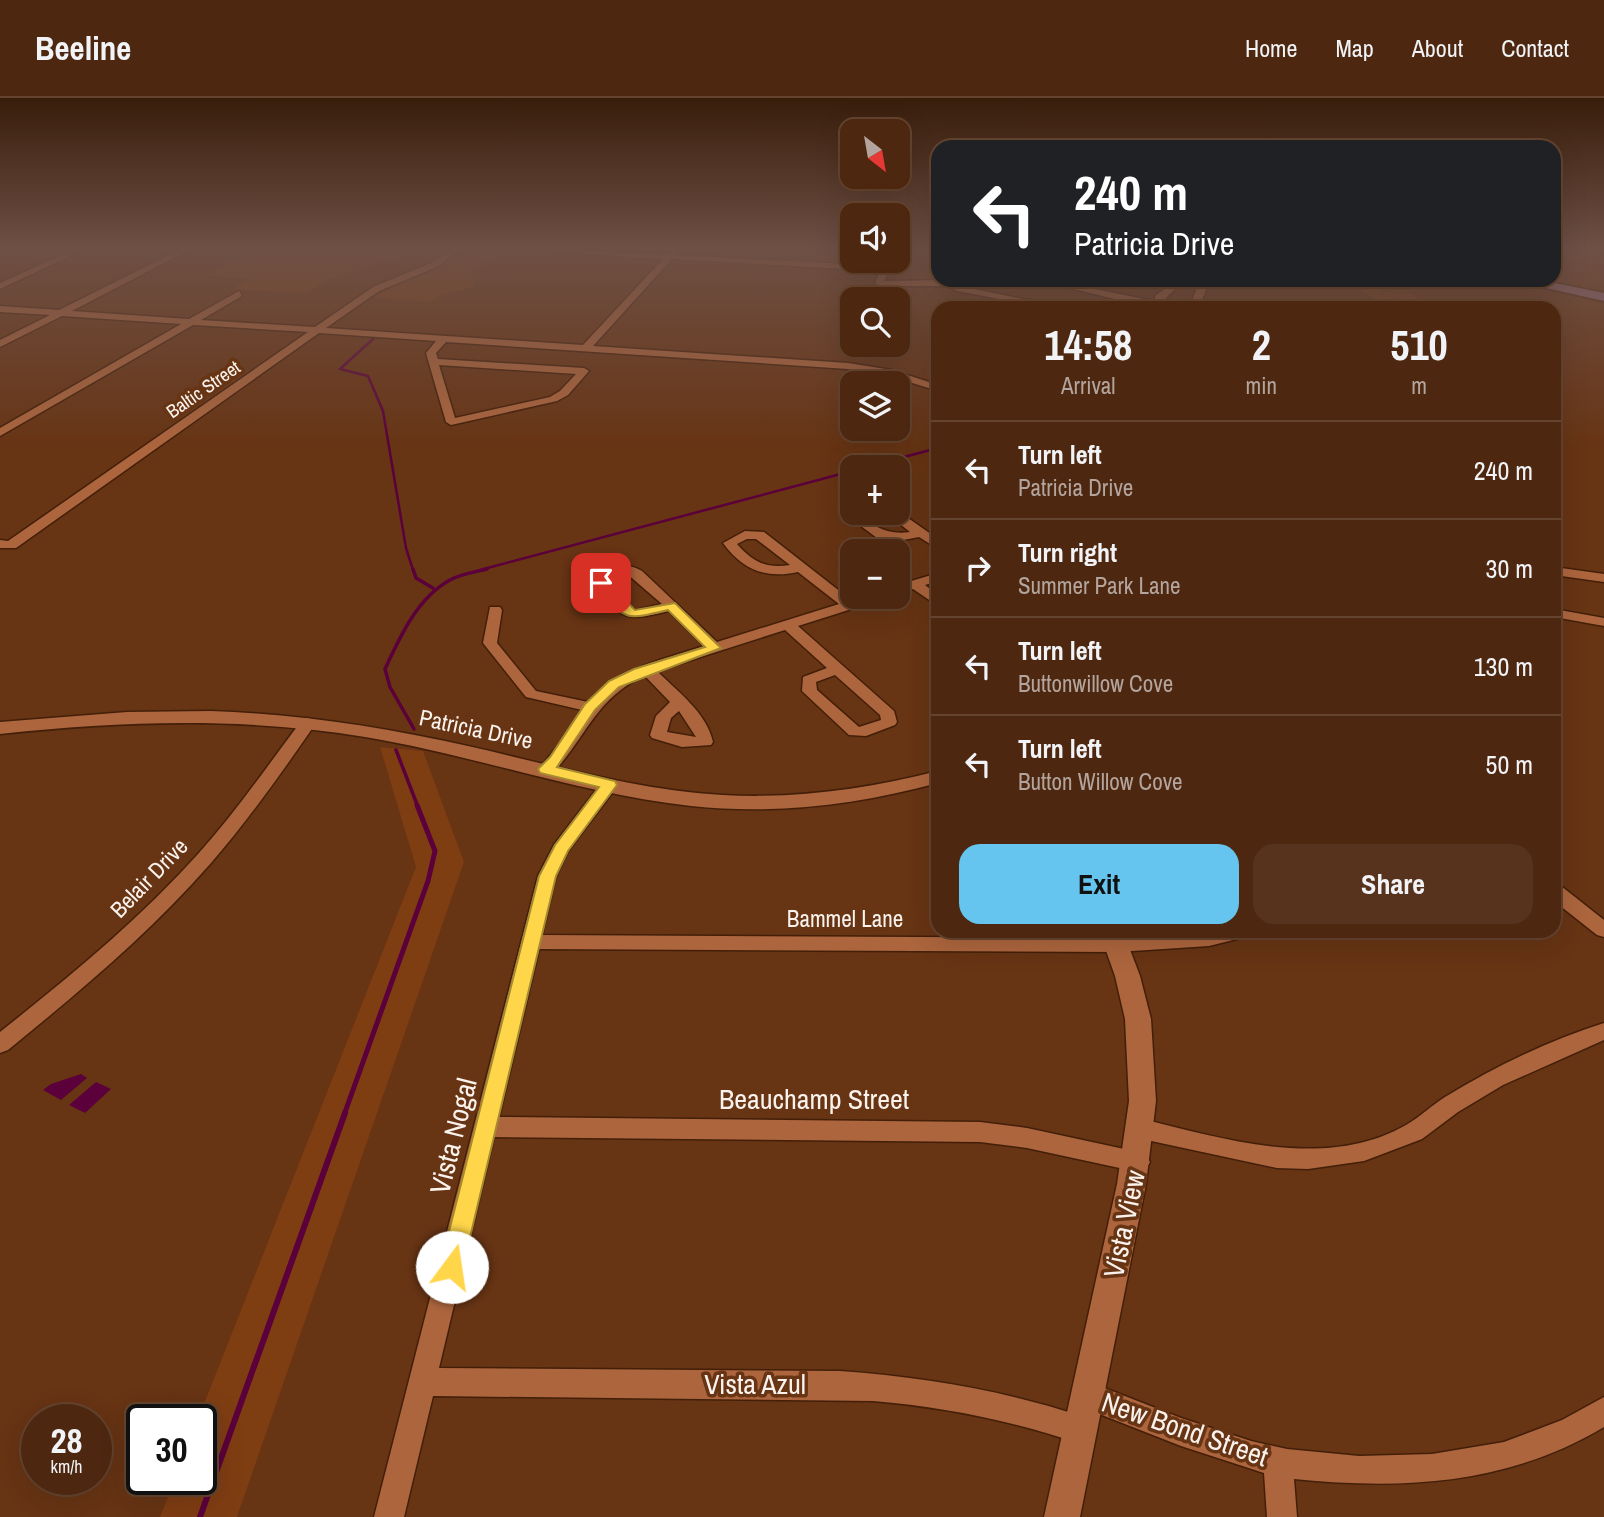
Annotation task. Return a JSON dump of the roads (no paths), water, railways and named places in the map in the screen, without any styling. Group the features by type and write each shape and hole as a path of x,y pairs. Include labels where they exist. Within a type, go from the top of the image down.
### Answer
{"street":[{"path":"0,344 56,316"},
{"path":"108,316 848,366 892,373 931,386"},
{"path":"0,433 200,316"},
{"name":"Baltic Street","path":"6,544 338,316"},
{"path":"585,349 615,316"},
{"path":"433,362 584,371 564,393 553,399 451,422 433,362 431,352 443,339"},
{"path":"866,525 883,537 895,540 921,533"},
{"path":"909,525 931,539"},
{"path":"800,567 840,598"},
{"path":"671,606 634,615 625,610 600,578 621,569 631,570 671,606 714,648"},
{"path":"1561,572 1604,578"},
{"path":"910,585 931,579"},
{"path":"915,584 931,596"},
{"path":"546,769 556,760 590,707 614,684 647,670 840,608"},
{"path":"495,610 491,643 526,690 540,697 590,707"},
{"path":"1561,614 1604,622"},
{"path":"788,625 838,669 888,714 889,722 866,731 855,732 810,691 808,680 838,669"},
{"path":"647,670 678,703"},
{"name":"Patricia Drive","path":"0,728 170,715 243,716 308,723 410,740 609,785 692,799 782,802 871,793 931,779"},
{"name":"Belair Drive","path":"0,1044 93,967 167,897 229,830 308,723"},
{"name":"Vista Nogal","path":"389,1517 530,942 551,868 561,849 609,785"},
{"path":"1561,896 1604,930"},
{"name":"Vista View","path":"1062,1517 1138,1162 1142,1129 1141,1034 1125,965 1114,938"},
{"name":"Bammel Lane","path":"530,942 1213,938"},
{"path":"1142,1129 1239,1152 1277,1158 1308,1159 1364,1152 1414,1132 1450,1105 1495,1079 1604,1031"},
{"name":"Beauchamp Street","path":"486,1127 980,1132 1027,1138 1138,1162"},
{"name":"Vista Azul","path":"423,1382 840,1385 907,1389 974,1398 1081,1430"},
{"name":"New Bond Street","path":"1089,1396 1203,1440 1278,1462 1368,1472 1427,1471 1488,1461 1539,1445 1584,1425 1604,1411"},
{"path":"1278,1462 1282,1517"}],"waterway":[{"path":"373,339 340,369 368,376 383,411 406,548 413,570"},
{"path":"910,455 931,450"},
{"path":"480,570 840,474"},
{"path":"413,569 416,578 433,588"},
{"path":"414,729 390,687 385,669 411,619 428,597 454,578 487,569"},
{"path":"396,750 418,807"},
{"path":"344,1115 428,881 435,851 417,805"},
{"path":"200,1517 345,1113"}]}
